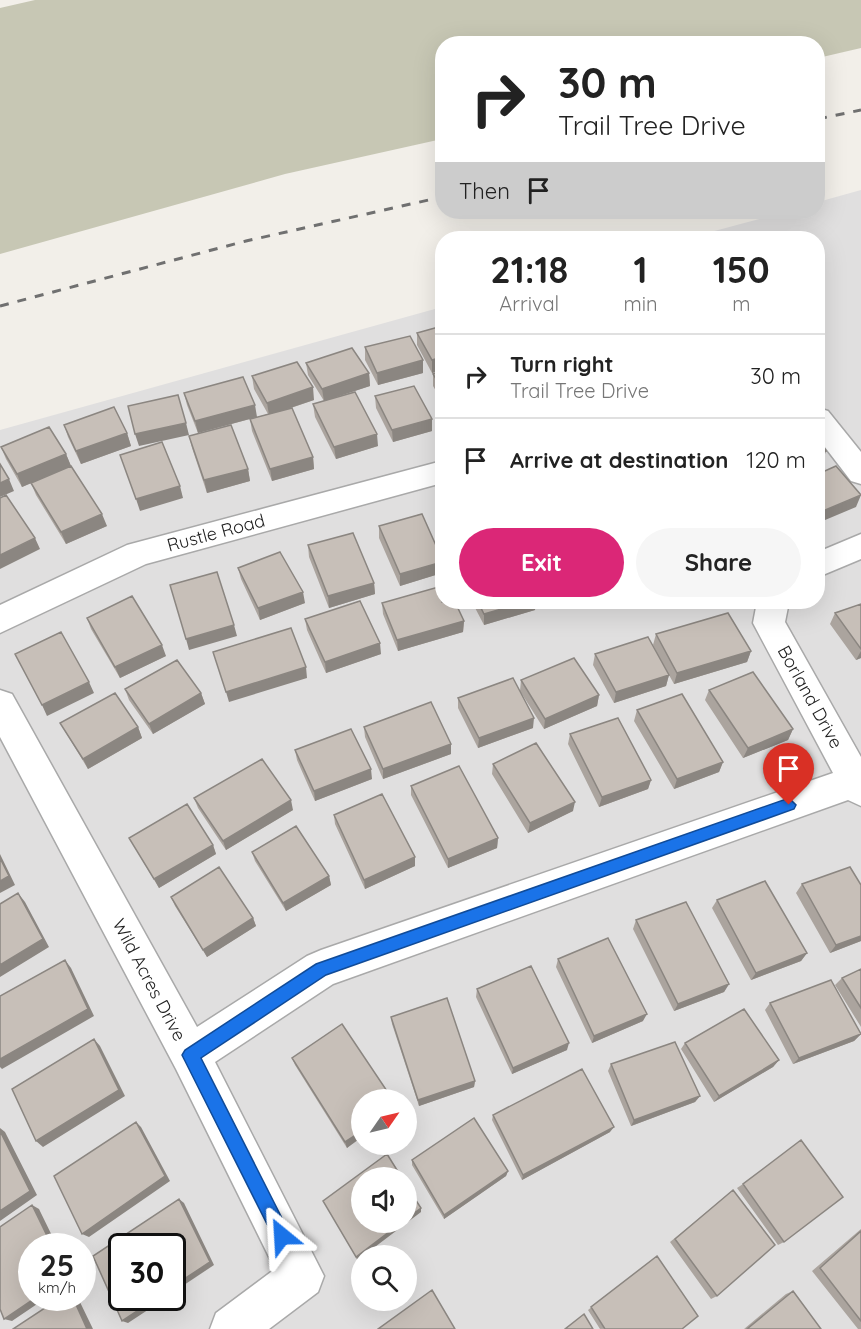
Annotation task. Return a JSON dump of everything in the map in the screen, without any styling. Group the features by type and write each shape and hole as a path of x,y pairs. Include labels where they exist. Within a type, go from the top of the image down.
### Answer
{"street":[{"path":"825,427 861,473"},
{"name":"Rustle Road","path":"0,620 138,554 435,474"},
{"path":"825,562 861,546"},
{"name":"Borland Drive","path":"772,609 769,623 858,786"},
{"name":"Wild Acres Drive","path":"0,704 190,1055 302,1276 232,1329"},
{"path":"190,1055 321,969 858,786"}],"shaded area":[{"path":"35,0 861,0 861,48 825,56 825,36 435,36 435,141 285,174 0,254 0,8"},
{"path":"861,190 861,1329 0,1329 0,430 435,309 435,609 825,609 825,231 714,231 759,219 825,219 825,200"}],"building":[{"path":"435,328 435,359 432,360 417,333"},
{"path":"410,336 423,360 377,373 365,347"},
{"path":"352,348 369,373 322,389 306,363"},
{"path":"297,362 313,387 267,403 252,376"},
{"path":"243,377 255,405 195,421 184,393"},
{"path":"414,386 432,419 392,430 375,396"},
{"path":"355,392 377,434 334,447 313,404"},
{"path":"178,395 186,423 135,434 128,406"},
{"path":"114,407 127,433 76,451 64,425"},
{"path":"292,408 313,457 270,469 250,419"},
{"path":"231,425 248,469 204,480 189,436"},
{"path":"49,427 66,454 17,474 1,447"},
{"path":"162,442 180,486 136,499 120,455"},
{"path":"0,464 9,479 0,483"},
{"path":"71,466 102,514 61,532 31,483"},
{"path":"836,466 861,495 825,510 825,471"},
{"path":"6,495 35,538 0,555 0,498"},
{"path":"422,514 435,543 435,564 400,574 379,526"},
{"path":"353,533 374,583 328,596 308,545"},
{"path":"280,552 303,592 258,608 238,568"},
{"path":"217,572 234,625 186,639 170,585"},
{"path":"435,588 435,609 458,609 464,621 397,640 382,603"},
{"path":"132,596 162,645 115,667 87,618"},
{"path":"360,601 380,643 325,662 305,619"},
{"path":"861,604 861,649 835,613"},
{"path":"482,609 502,609 484,614"},
{"path":"728,613 751,651 677,673 656,634"},
{"path":"291,628 306,667 226,692 213,652"},
{"path":"61,632 89,682 42,705 15,654"},
{"path":"648,637 669,675 616,692 595,654"},
{"path":"574,658 599,695 545,719 521,680"},
{"path":"177,660 201,693 149,724 125,689"},
{"path":"753,672 793,729 748,748 709,690"},
{"path":"513,678 534,718 479,738 458,698"},
{"path":"115,693 138,727 83,759 60,723"},
{"path":"682,694 723,762 677,779 637,710"},
{"path":"431,702 451,744 383,769 364,727"},
{"path":"618,718 651,780 602,797 570,734"},
{"path":"351,729 371,769 314,791 295,750"},
{"path":"536,743 575,802 530,823 493,764"},
{"path":"262,759 291,800 223,841 194,798"},
{"path":"459,766 498,838 448,859 411,786"},
{"path":"382,794 415,857 364,880 334,815"},
{"path":"187,804 213,845 154,879 129,838"},
{"path":"296,826 329,876 283,903 252,852"},
{"path":"0,858 9,876 0,881"},
{"path":"219,867 253,918 203,950 171,897"},
{"path":"850,867 861,885 861,936 836,945 802,884"},
{"path":"765,881 807,953 756,973 717,900"},
{"path":"18,893 43,939 0,965 0,904"},
{"path":"686,902 729,984 678,1004 636,920"},
{"path":"608,938 647,1014 594,1036 558,959"},
{"path":"65,960 88,1009 0,1059 0,996"},
{"path":"531,966 569,1043 513,1068 477,989"},
{"path":"861,969 861,1008 842,978"},
{"path":"831,980 861,1034 799,1058 770,1003"},
{"path":"447,998 475,1081 418,1100 417,1089 414,1089 391,1017"},
{"path":"744,1009 779,1060 719,1096 685,1043"},
{"path":"342,1024 386,1089 351,1089 351,1138 345,1142 292,1058"},
{"path":"94,1039 119,1090 36,1141 12,1089"},
{"path":"675,1042 700,1096 634,1120 611,1064"},
{"path":"582,1069 614,1127 523,1175 493,1115"},
{"path":"474,1118 508,1171 444,1215 412,1160"},
{"path":"136,1122 165,1176 82,1233 54,1176"},
{"path":"0,1131 30,1191 0,1211"},
{"path":"801,1140 843,1197 784,1242 743,1184"},
{"path":"388,1155 395,1167 369,1167"},
{"path":"351,1180 351,1233 388,1233 372,1245 351,1245 351,1249 323,1201"},
{"path":"733,1190 775,1245 717,1296 675,1239"},
{"path":"179,1199 210,1262 186,1278 186,1233 128,1233"},
{"path":"32,1205 46,1233 18,1233 18,1310 4,1319 0,1309 0,1227"},
{"path":"861,1231 861,1321 820,1268"},
{"path":"108,1246 108,1290 96,1263 96,1254"},
{"path":"657,1256 698,1316 682,1329 605,1329 591,1307"},
{"path":"432,1290 455,1329 378,1329 403,1311 417,1311 417,1301"},
{"path":"793,1291 821,1329 747,1329"},
{"path":"40,1311 79,1311 87,1329 13,1329"},
{"path":"118,1311 137,1311 122,1321"},
{"path":"584,1314 593,1329 565,1329"}],"railway":[{"path":"825,118 861,110"},
{"path":"0,306 246,241 435,199"}],"route":[{"path":"282,1236 190,1055 321,969 789,805"}]}
